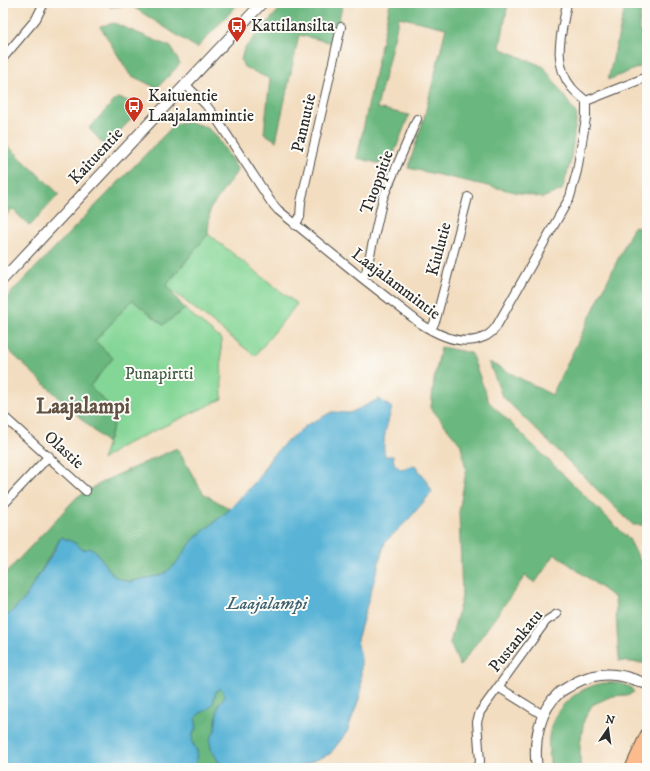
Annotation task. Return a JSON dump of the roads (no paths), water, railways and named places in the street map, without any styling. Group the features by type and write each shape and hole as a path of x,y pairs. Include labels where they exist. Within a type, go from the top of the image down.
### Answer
{"highway":[{"path":"632,768 647,735"}],"street":[{"path":"3,58 36,19 44,3"},
{"name":"Kaituentie","path":"3,279 262,3"},
{"path":"567,3 560,42 559,60 564,76 572,88 586,101 647,76"},
{"name":"Pannutie","path":"295,225 300,217 301,202 341,27"},
{"name":"Laajalammintie","path":"185,84 206,105 216,118 271,202 278,210 409,315 431,330 445,336 461,340 475,340 489,334 496,327 570,197 577,171 586,118 586,101"},
{"name":"Tuoppitie","path":"362,278 366,272 383,198 417,119"},
{"name":"Kiulutie","path":"431,330 436,319 468,198"},
{"name":"Olastie","path":"3,416 86,491"},
{"path":"3,505 49,456"},
{"name":"Pustankatu","path":"478,768 480,760 477,722 480,712 546,621 557,614"},
{"path":"537,768 535,749 543,715 561,692 580,681 591,677 614,675 647,684"},
{"path":"498,687 543,715"}],"water":[{"name":"Laajalampi","path":"379,399 392,408 384,438 385,456 393,456 394,463 400,469 415,465 428,483 432,492 409,519 385,542 357,640 361,658 361,693 347,732 330,754 296,768 220,768 219,762 211,749 210,740 215,730 218,705 225,696 219,688 215,693 212,705 195,719 197,726 193,734 192,742 197,751 195,768 3,768 3,620 23,601 61,537 75,543 83,550 90,548 96,551 115,577 129,582 162,575 174,566 194,539 230,509 256,481 272,456 287,441 307,425 332,412 350,413"}],"place":[{"name":"Kattilansilta","path":"237,43"},
{"name":"Kaituentie Laajalammintie","path":"134,123"}],"district":[{"name":"Laajalampi","path":"83,407"}],"park label":[{"name":"Punapirtti","path":"159,374"}]}
